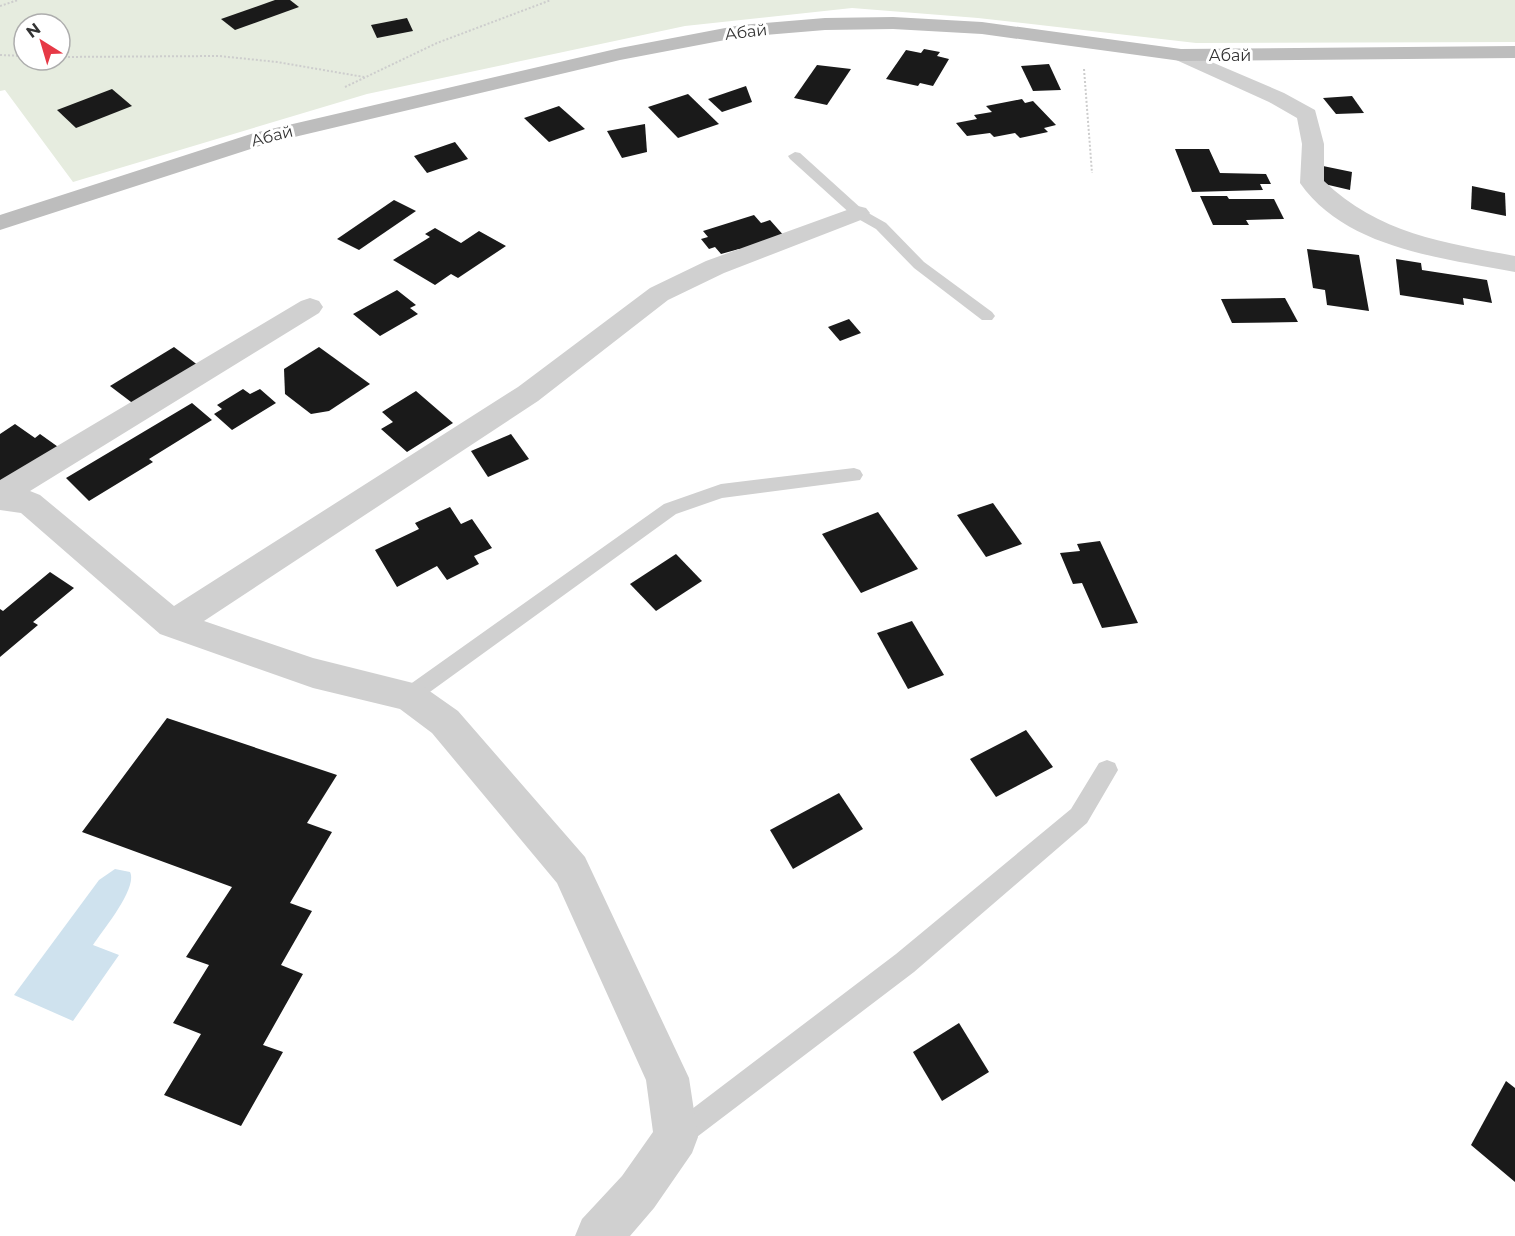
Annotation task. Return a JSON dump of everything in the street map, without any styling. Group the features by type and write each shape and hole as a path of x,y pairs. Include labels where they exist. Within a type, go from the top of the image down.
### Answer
{"street":[{"name":"Абай","path":"0,223 71,198 262,138 620,54 741,31 825,24 893,22 982,28 1181,55 1515,52"},
{"path":"1181,55 1205,69 1289,103 1306,115 1313,144 1312,183 1324,198 1347,216 1394,239 1515,264"},
{"path":"172,624 528,394 659,294 715,267 858,213"},
{"path":"0,497 310,307"},
{"path":"0,497 29,503 172,624 313,673 409,696 445,722 571,870 667,1078 676,1137 638,1192 599,1236"}],"lane":[{"path":"795,156 858,213 881,226 919,265 987,316"},
{"path":"409,696 622,541 670,509 721,490 854,475"},
{"path":"676,1137 905,963 1079,816 1107,770"}],"path":[{"path":"0,6 18,0"},
{"path":"339,90 437,43 551,0"},
{"path":"1074,40 1084,68 1092,173"},
{"path":"72,57 219,56 277,62 366,77"}],"shaded area":[{"path":"0,0 1515,0 1515,42 1196,43 978,18 852,8 685,26 367,94 73,182 5,90 0,91"}],"water":[{"path":"115,869 130,872 129,888 118,909 93,945 119,955 73,1021 14,995 99,880"}],"building":[{"path":"275,0 290,0 299,7 235,30 221,19"},
{"path":"407,18 413,31 377,38 371,25"},
{"path":"924,49 940,52 937,56 949,59 933,86 920,83 918,86 886,79 906,50 921,53"},
{"path":"1049,64 1061,90 1033,91 1021,66"},
{"path":"817,65 851,69 827,105 794,98"},
{"path":"746,86 752,102 722,112 708,99"},
{"path":"112,89 132,106 76,128 57,110"},
{"path":"688,94 719,124 678,138 648,107"},
{"path":"1352,96 1364,113 1336,114 1323,98"},
{"path":"1022,99 1025,103 1033,101 1056,125 1044,128 1048,132 1020,138 1015,133 994,137 990,133 967,136 956,123 977,119 974,115 992,112 986,106"},
{"path":"559,106 585,129 549,142 524,118"},
{"path":"645,124 647,152 622,158 607,131"},
{"path":"455,142 468,159 427,173 414,156"},
{"path":"1175,149 1209,149 1220,173 1266,174 1271,184 1260,184 1263,190 1192,192"},
{"path":"1323,166 1352,172 1350,190 1320,183"},
{"path":"1472,186 1505,193 1506,216 1471,209"},
{"path":"1200,196 1227,196 1229,199 1274,199 1284,219 1246,220 1249,225 1213,225"},
{"path":"394,200 416,211 359,250 337,239"},
{"path":"754,215 761,223 770,220 785,237 741,252 739,249 721,254 715,247 709,249 701,239 708,237 703,231"},
{"path":"435,228 461,243 479,231 506,246 458,278 451,274 435,285 393,260 430,237 425,234"},
{"path":"1307,249 1359,255 1369,311 1327,305 1325,290 1313,288"},
{"path":"1396,259 1421,263 1422,270 1487,280 1492,303 1463,298 1464,305 1400,295"},
{"path":"397,290 416,305 410,308 418,314 380,336 353,314"},
{"path":"1285,298 1298,322 1232,323 1221,299"},
{"path":"849,319 861,333 840,341 828,327"},
{"path":"174,347 199,366 135,405 110,386"},
{"path":"319,347 370,384 329,411 311,414 285,394 284,369"},
{"path":"243,389 250,394 260,389 276,403 232,430 214,414 222,409 217,405"},
{"path":"416,391 453,423 407,452 381,429 393,422 382,412"},
{"path":"192,403 212,420 149,459 153,462 89,501 66,478"},
{"path":"15,424 35,438 40,434 61,449 0,490 0,434"},
{"path":"511,434 529,459 488,477 471,451"},
{"path":"993,503 1022,544 986,557 957,515"},
{"path":"450,507 461,524 472,519 492,548 474,556 479,564 447,580 437,566 397,587 375,550 419,529 415,523"},
{"path":"878,512 918,569 861,593 822,534"},
{"path":"1100,541 1138,623 1102,628 1082,583 1073,584 1060,553 1080,551 1077,544"},
{"path":"676,554 702,581 656,611 630,584"},
{"path":"50,572 74,588 33,622 38,625 0,657 0,609 3,611"},
{"path":"912,621 944,675 908,689 877,633"},
{"path":"167,718 337,775 307,823 332,832 290,903 312,911 281,965 303,974 263,1045 283,1052 241,1126 164,1095 201,1034 173,1023 209,965 186,957 232,887 82,832"},
{"path":"1026,730 1053,767 996,797 970,759"},
{"path":"839,793 863,829 793,869 770,830"},
{"path":"959,1023 989,1072 942,1101 913,1052"},
{"path":"1506,1081 1515,1088 1515,1182 1471,1145"}]}
